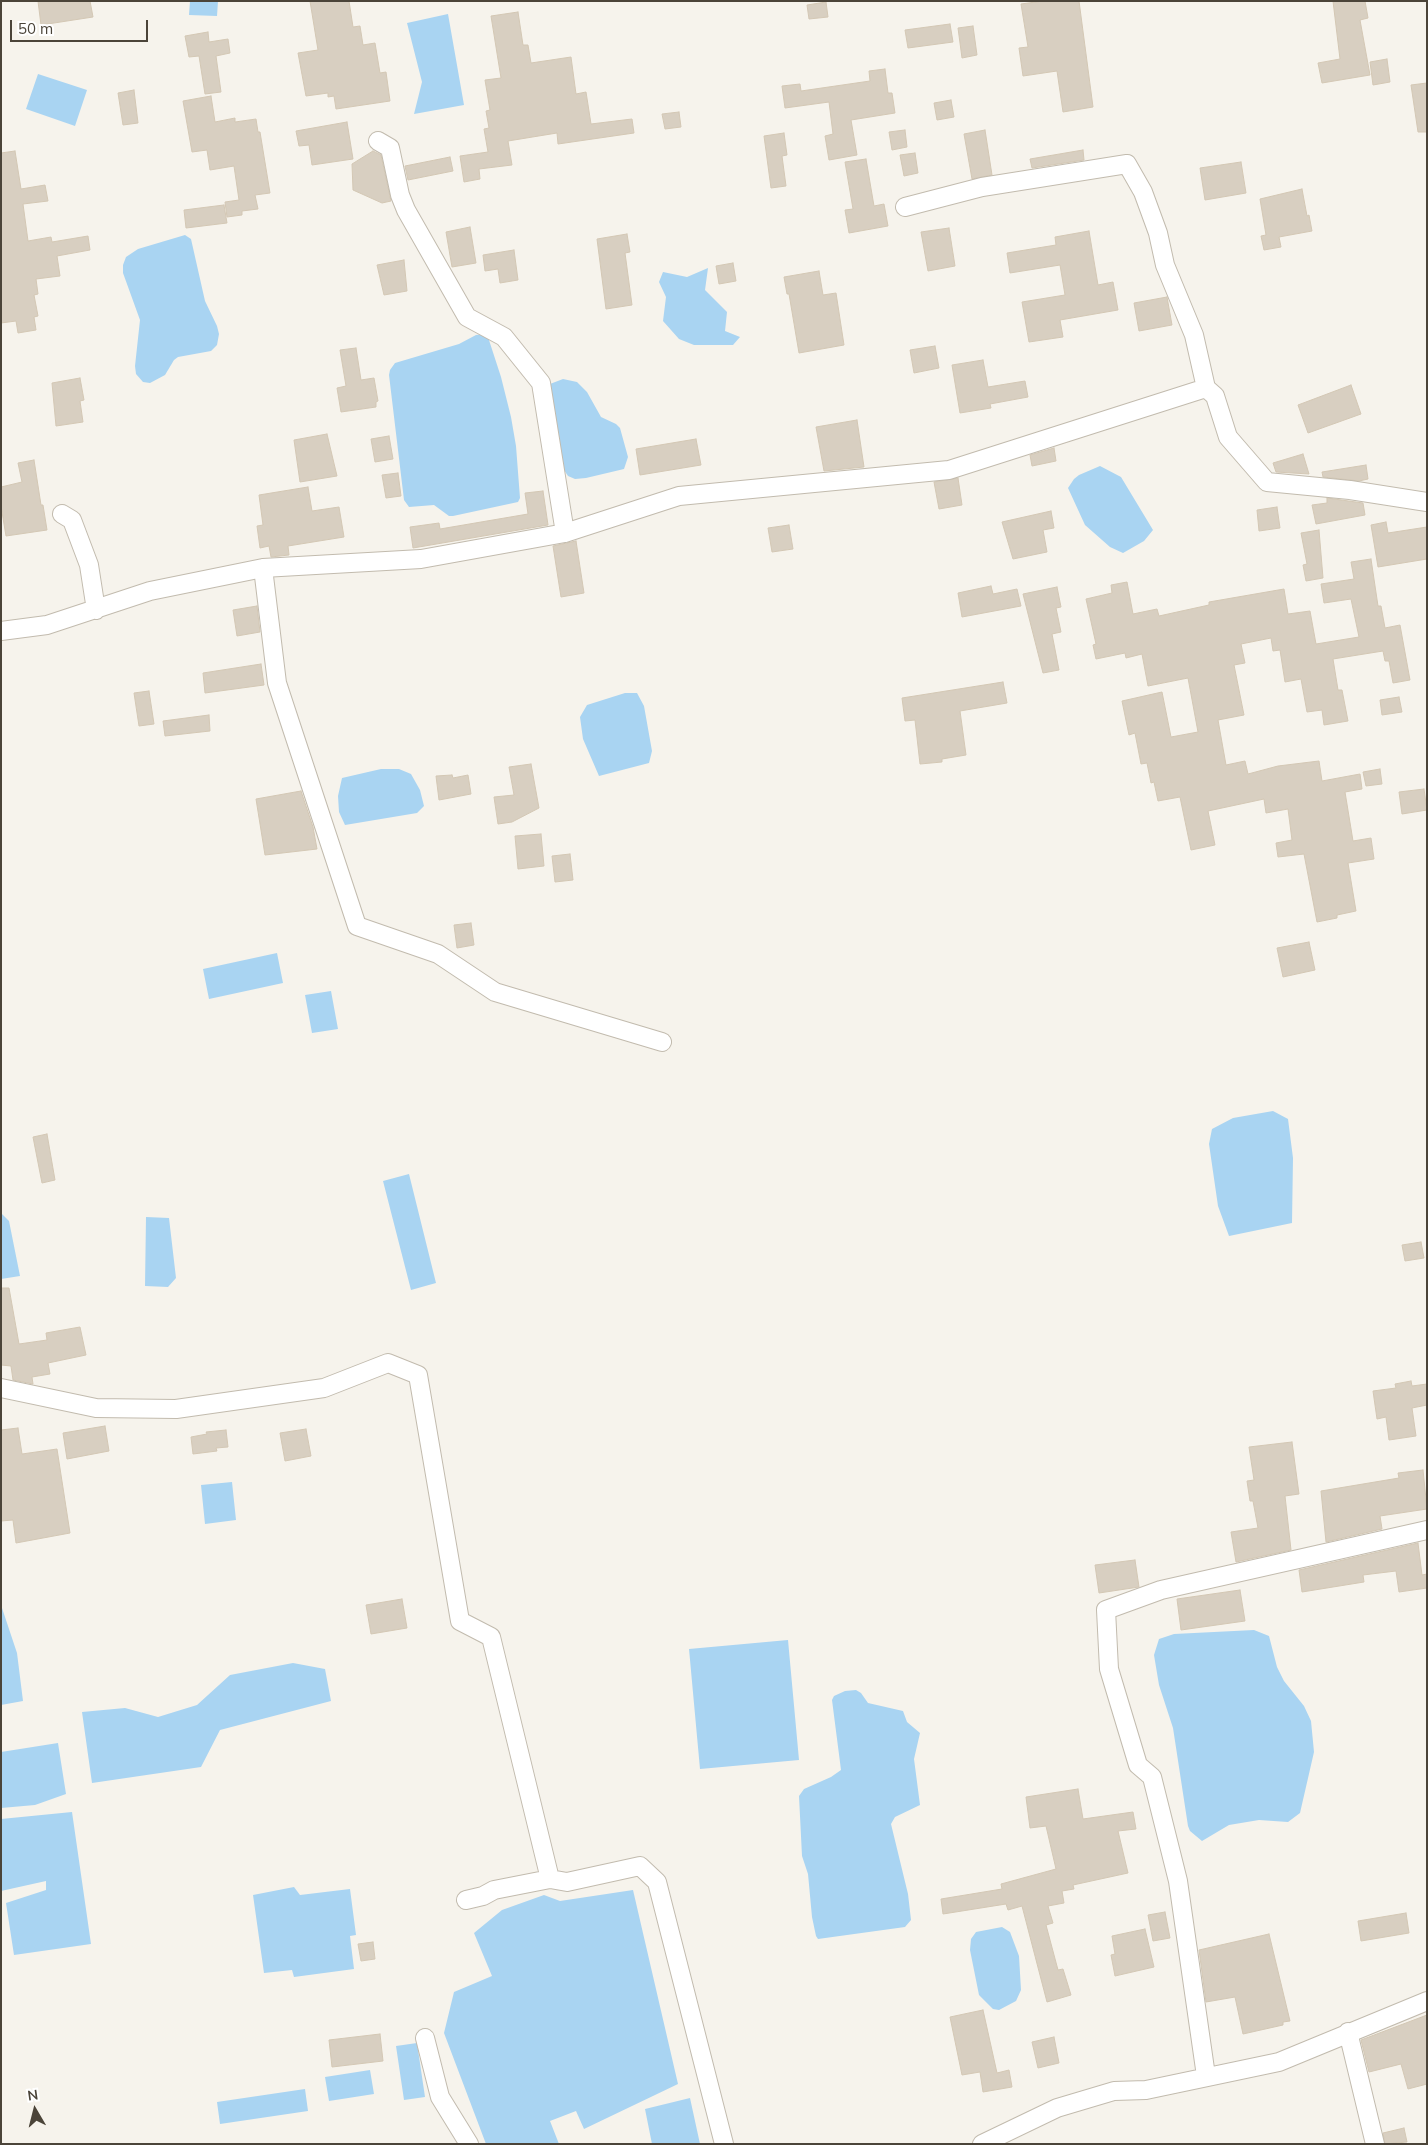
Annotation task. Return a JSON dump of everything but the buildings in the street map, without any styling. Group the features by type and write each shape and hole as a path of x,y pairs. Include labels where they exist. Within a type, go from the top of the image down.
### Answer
{"street":[{"path":"378,141 390,148 400,195 406,210 467,317 504,337 541,382 564,533"},
{"path":"906,208 982,187 1127,164 1143,192 1158,233 1166,266 1194,335 1206,388 1215,396 1228,437 1267,482 1350,490 1427,502"},
{"path":"1,631 47,625 150,591 263,568 421,559 564,533 679,496 949,470 1206,388"},
{"path":"62,514 72,520 89,565 96,610"},
{"path":"263,568 277,684 357,926 438,954 495,992 662,1042"},
{"path":"1,1388 96,1408 176,1409 324,1388 388,1363 418,1375 460,1621 491,1638 550,1879"},
{"path":"1206,2076 1178,1881 1152,1777 1138,1765 1109,1669 1106,1610 1161,1590 1427,1530"},
{"path":"466,1900 483,1896 494,1890 550,1879 567,1882 640,1866 657,1882 724,2144"},
{"path":"982,2144 1057,2108 1114,2091 1146,2090 1279,2062 1427,2001"},
{"path":"1348,2032 1374,2144"},
{"path":"425,2038 440,2097 469,2144"}],"water":[{"path":"190,1 218,1 217,16 189,15"},
{"path":"448,14 464,105 414,114 422,82 407,23"},
{"path":"38,74 87,90 75,126 26,109"},
{"path":"185,235 191,239 205,301 217,326 219,334 217,345 211,351 178,357 165,375 150,383 143,382 136,374 135,366 140,320 123,273 123,265 126,257 138,249"},
{"path":"708,268 705,290 727,312 725,331 740,337 733,345 694,345 679,339 663,321 666,297 659,282 663,272 687,277"},
{"path":"484,334 488,337 511,417 516,446 520,498 518,502 453,516 449,516 434,505 409,507 404,500 389,375 390,370 395,363 459,344 476,335"},
{"path":"563,379 577,382 587,392 601,417 620,428 628,457 624,469 586,478 575,479 568,476 564,470 556,441 548,389 550,384"},
{"path":"1100,466 1121,477 1153,530 1144,541 1123,553 1110,547 1085,525 1068,488 1079,475"},
{"path":"625,693 637,693 644,706 652,751 649,763 599,776 583,739 580,717 587,705"},
{"path":"381,769 399,769 411,774 420,790 424,806 417,813 345,825 339,812 338,796 342,778"},
{"path":"277,953 283,983 209,999 203,969"},
{"path":"331,991 338,1029 312,1033 305,995"},
{"path":"1273,1111 1288,1119 1293,1158 1292,1223 1229,1236 1218,1206 1209,1144 1212,1129 1233,1118"},
{"path":"409,1174 436,1283 411,1290 383,1181"},
{"path":"1,1213 9,1221 20,1276 1,1279"},
{"path":"146,1217 169,1218 176,1278 168,1287 145,1286"},
{"path":"232,1482 236,1520 205,1524 201,1485"},
{"path":"1,1605 17,1653 23,1701 1,1705"},
{"path":"1254,1630 1269,1636 1277,1667 1284,1681 1304,1706 1311,1721 1314,1752 1300,1813 1288,1822 1259,1820 1229,1825 1202,1841 1190,1831 1188,1826 1173,1728 1159,1685 1154,1655 1159,1639 1174,1634"},
{"path":"788,1640 799,1760 700,1769 689,1649"},
{"path":"293,1663 325,1669 331,1701 220,1730 201,1767 92,1783 82,1712 125,1708 158,1717 197,1705 230,1675"},
{"path":"856,1690 861,1693 868,1703 903,1711 907,1722 920,1733 914,1759 920,1805 895,1817 891,1824 908,1894 911,1920 905,1927 818,1939 812,1917 808,1874 802,1856 799,1796 804,1789 831,1777 841,1770 832,1700 834,1696 845,1691"},
{"path":"58,1743 66,1794 35,1805 1,1808 1,1752"},
{"path":"72,1812 91,1944 14,1955 6,1903 46,1890 46,1881 1,1891 1,1819"},
{"path":"294,1887 300,1895 350,1889 356,1935 350,1936 354,1969 294,1977 292,1970 264,1973 253,1895"},
{"path":"633,1890 678,2084 584,2129 576,2111 550,2121 559,2144 486,2144 444,2033 454,1992 492,1976 474,1933 502,1910 544,1895 560,1901"},
{"path":"1002,1927 1010,1932 1019,1956 1021,1990 1016,2001 999,2010 993,2009 979,1995 970,1950 971,1939 976,1932"},
{"path":"417,2043 425,2097 404,2100 396,2046"},
{"path":"370,2070 374,2094 329,2101 325,2077"},
{"path":"305,2089 308,2111 220,2124 217,2102"},
{"path":"690,2098 700,2144 652,2144 645,2109"}]}
